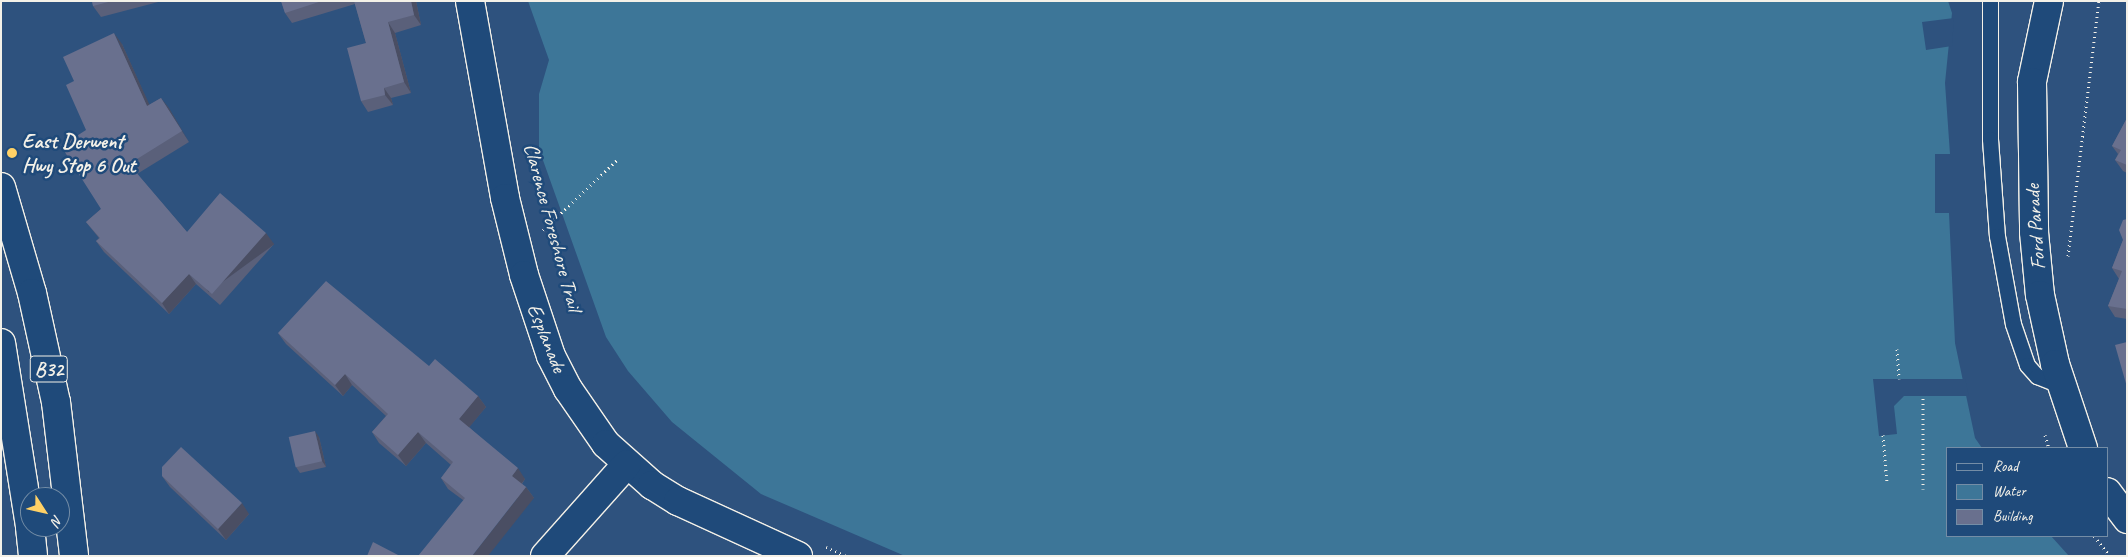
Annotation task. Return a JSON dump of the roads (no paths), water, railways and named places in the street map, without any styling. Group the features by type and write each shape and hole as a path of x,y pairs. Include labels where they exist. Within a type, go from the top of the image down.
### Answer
{"street":[{"name":"Esplanade","path":"470,1 504,198 537,318 551,356 588,421 627,464 678,501 809,550"},
{"name":"Ford Parade","path":"2049,1 2032,82 2029,140 2040,294 2062,386 2083,447"},
{"name":"B32","path":"1,187 32,293 56,402 74,556"},
{"name":"B32","path":"1,343 24,487"},
{"path":"545,556 627,464"},
{"path":"2108,493 2127,520"},
{"name":"B32","path":"31,537 33,556"}],"lane":[{"path":"1990,1 1997,236 2013,324 2027,365 2037,376 2062,386"}],"water":[{"path":"528,1 1948,1 1952,13 1945,83 1950,154 1935,154 1935,213 1949,213 1955,343 1975,438 1981,447 1946,447 1946,537 2052,537 2069,556 905,556 761,494 672,422 628,371 606,337 539,149 539,94 549,60"}],"place":[{"name":"East Derwent Hwy Stop 6 Out","path":"12,153"}]}
